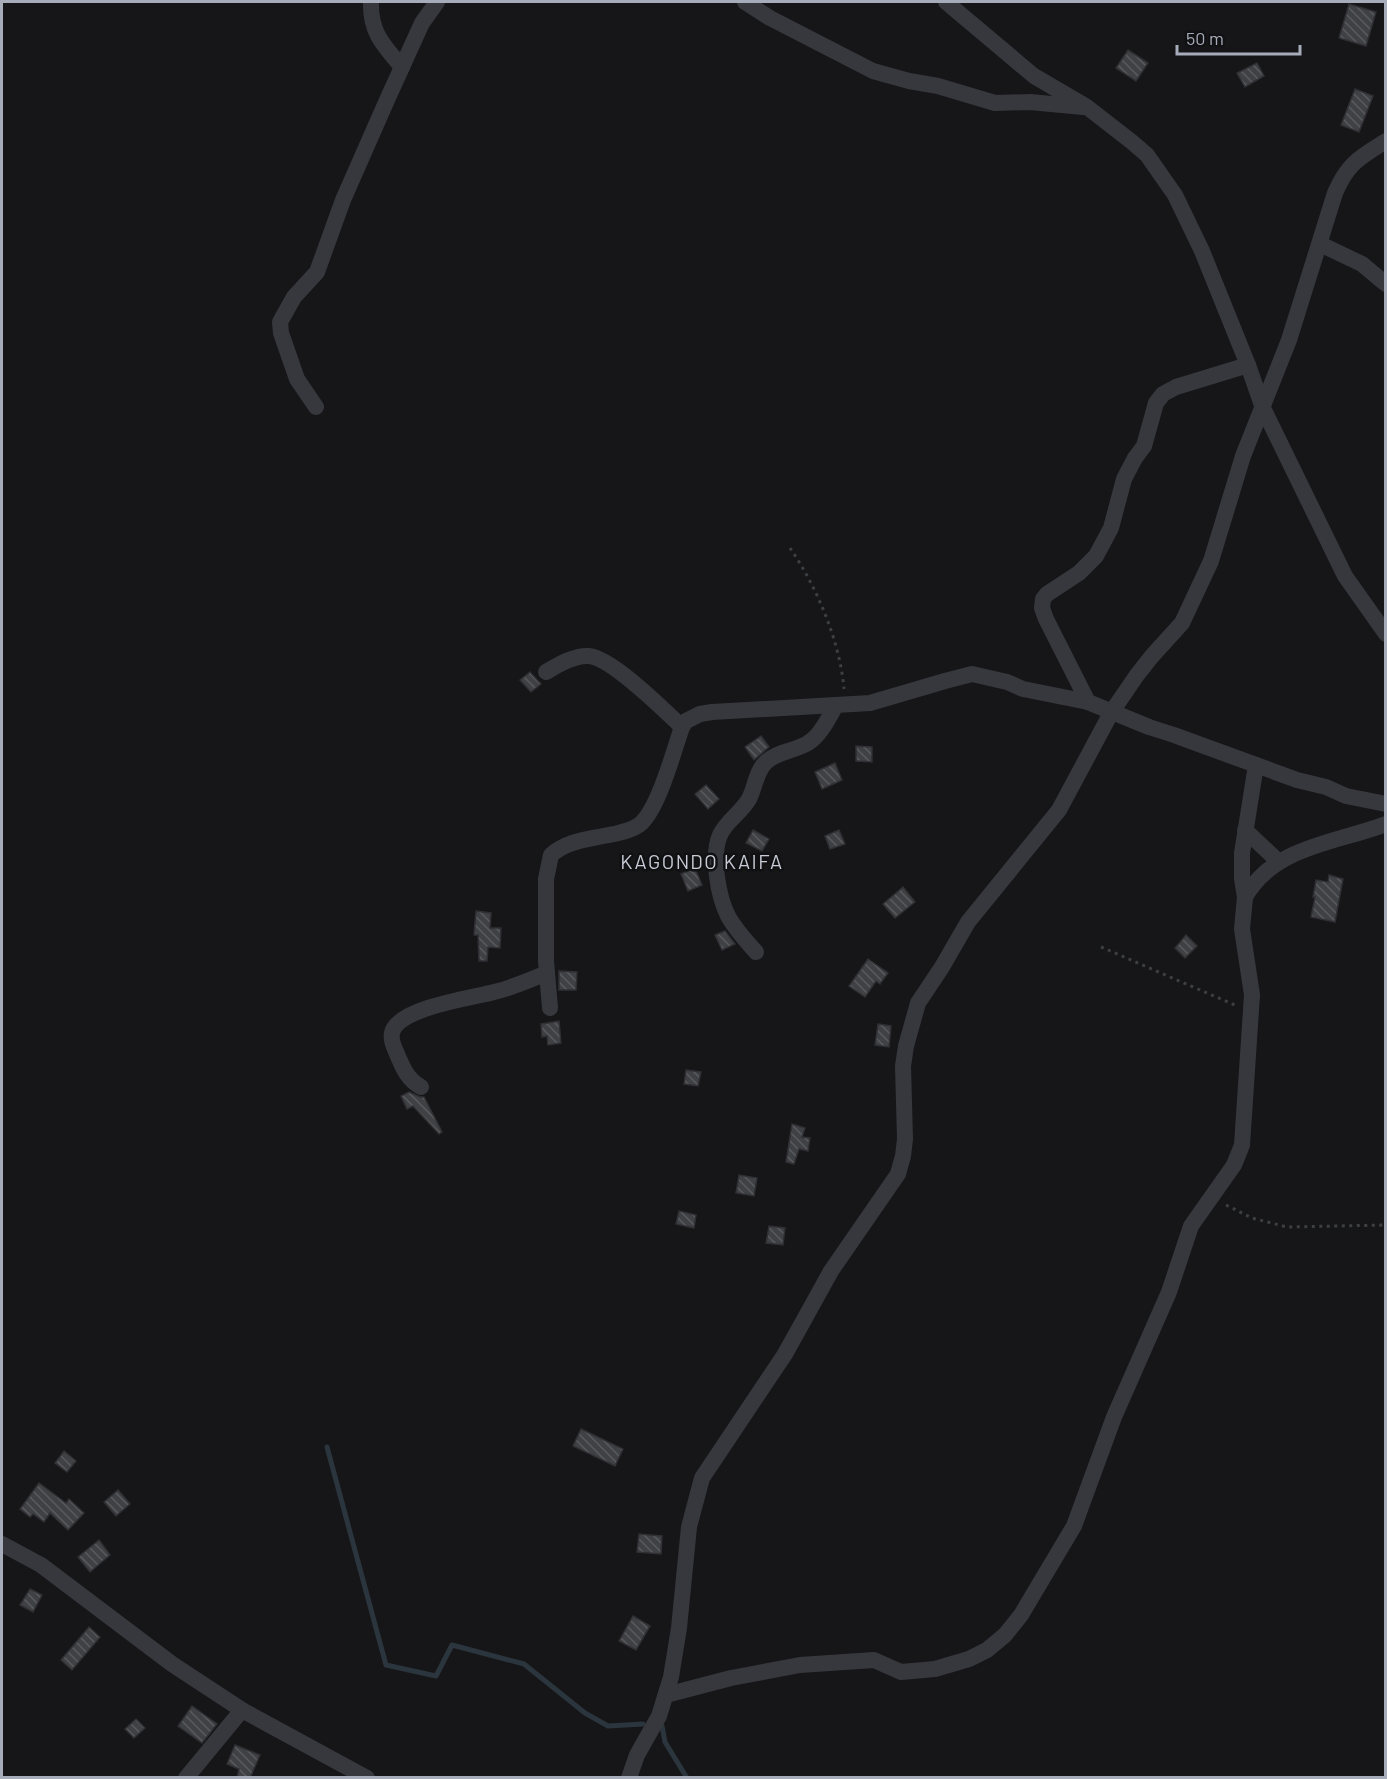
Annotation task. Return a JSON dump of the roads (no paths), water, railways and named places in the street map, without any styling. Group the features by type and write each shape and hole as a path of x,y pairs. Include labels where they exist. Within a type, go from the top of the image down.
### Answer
{"street":[{"path":"371,2 375,33 402,67"},
{"path":"316,407 297,379 281,333 280,322 294,297 317,272 343,200 402,67 422,23 437,2"},
{"path":"745,2 770,18 873,70 995,103 1030,102 1087,107"},
{"path":"946,2 1034,76 1087,107 1147,155 1175,195 1202,251 1263,408 1345,576 1386,634"},
{"path":"629,1778 637,1755 659,1716 671,1677 679,1628 689,1527 702,1478 785,1354 831,1271 898,1173 905,1139 903,1066 918,1003 968,922 1059,810 1111,713 1152,656 1182,623 1211,561 1243,456 1289,340 1335,193 1343,176 1354,161 1386,141"},
{"path":"1320,244 1362,264 1385,281"},
{"path":"1088,702 1046,619 1042,608 1043,599 1079,573 1096,556 1112,528 1124,479 1144,446 1156,403 1163,394 1176,387 1248,366"},
{"path":"546,672 564,662 587,656 597,657 616,668 682,727"},
{"path":"550,1008 547,973 546,879 551,855 566,844 627,830 638,825 647,816 658,793 682,727 686,721 700,714 870,704 972,674 1007,682 1023,689 1088,702 1111,713 1297,780 1326,787 1346,796 1386,804"},
{"path":"756,952 728,916 723,900 717,875 717,847 720,835 750,797 764,764 777,754 809,743 841,706"},
{"path":"666,1695 730,1678 800,1665 874,1660 901,1672 935,1669 969,1659 987,1650 1005,1635 1021,1615 1074,1526 1114,1417 1169,1292 1191,1226 1234,1165 1242,1145 1252,995 1242,929 1245,897 1242,853 1256,765"},
{"path":"1245,897 1261,875 1279,862 1330,840 1386,824"},
{"path":"1245,830 1279,862"},
{"path":"421,1087 412,1082 405,1072 392,1044 393,1029 399,1022 410,1015 450,1002 493,993 547,973"},
{"path":"2,1544 42,1565 172,1664 242,1710 367,1778"},
{"path":"186,1778 242,1710"}],"waterway":[{"path":"327,1447 386,1665 436,1676 452,1645 524,1664 585,1713 608,1726 643,1724"},
{"path":"662,1726 665,1742 687,1778"}],"district":[{"name":"KAGONDO KAIFA","path":"702,862"}]}
